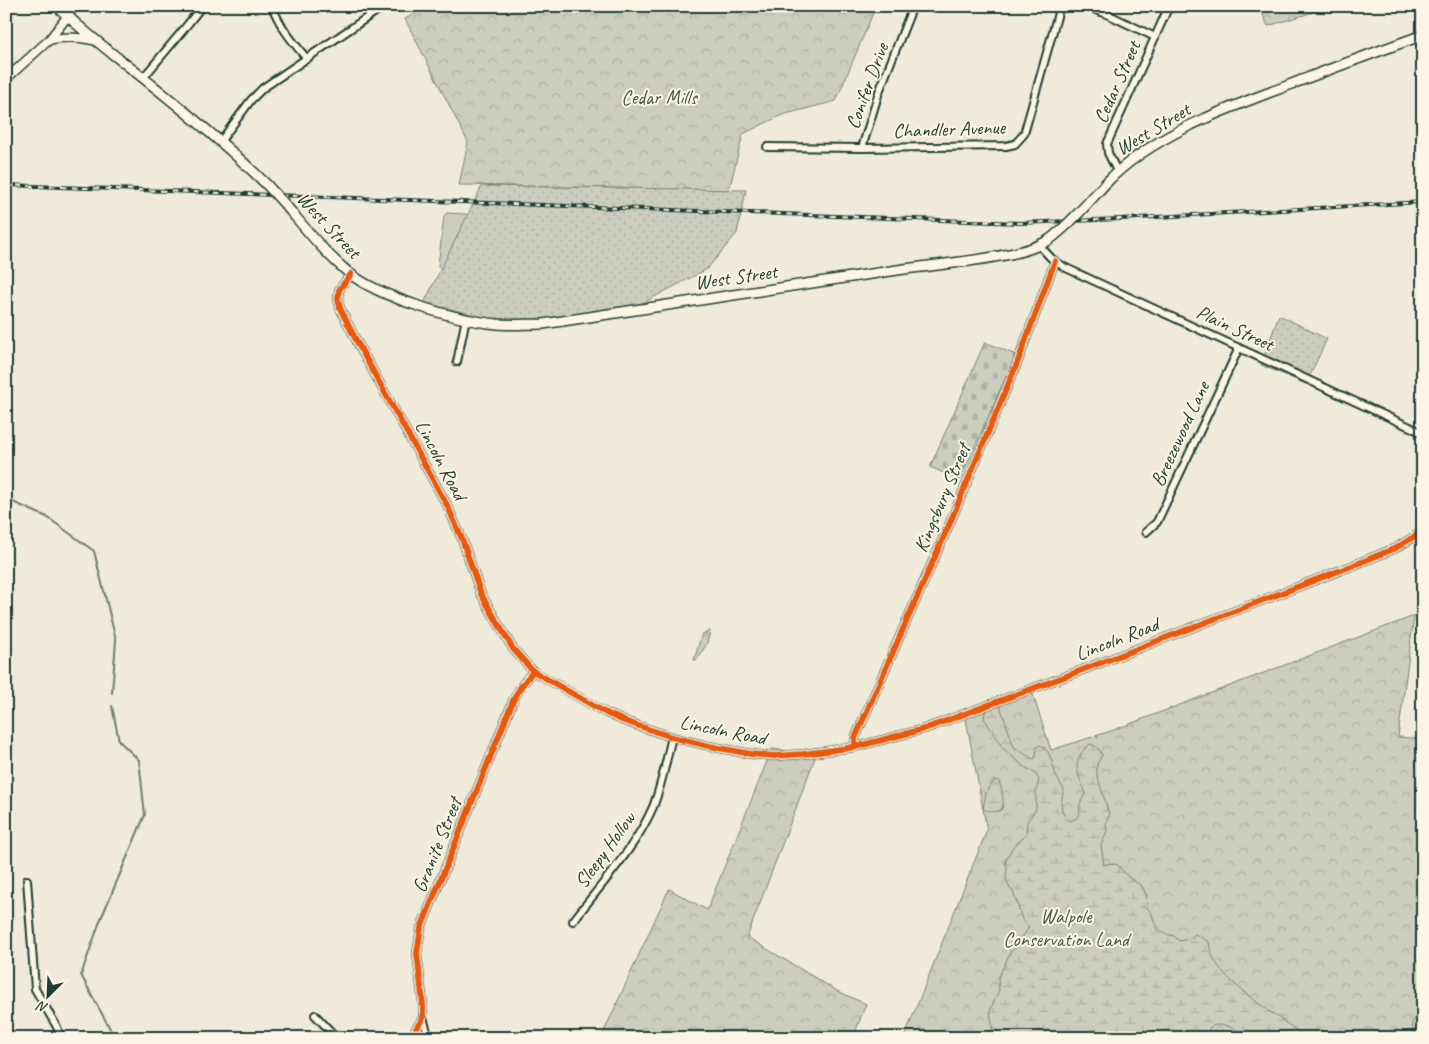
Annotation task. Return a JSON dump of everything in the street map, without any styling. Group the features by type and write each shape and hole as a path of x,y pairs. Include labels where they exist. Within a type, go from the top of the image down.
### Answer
{"main road":[{"name":"West Street","path":"57,6 93,40 143,78 220,142 267,185 321,246 351,274 383,292 422,306 466,318 499,324 543,324 1011,254 1039,245 1056,235 1117,171 1145,150 1167,138 1222,110 1423,35"}],"street":[{"path":"6,79 49,40 76,6"},
{"path":"143,78 202,6"},
{"path":"272,6 285,32 307,59"},
{"path":"220,142 251,100 263,88 384,6"},
{"name":"Conifer Drive","path":"862,148 879,92 913,6"},
{"name":"Chandler Avenue","path":"767,147 862,148 1006,146 1015,144 1024,134 1060,6"},
{"path":"1085,6 1108,14 1155,37"},
{"name":"Cedar Street","path":"1117,171 1106,146 1169,6"},
{"path":"49,40 62,37 93,40"},
{"name":"Plain Street","path":"1039,245 1064,267 1423,433"},
{"name":"Kingsbury Street","path":"856,746 855,738 949,525 1018,361 1055,261"},
{"name":"Lincoln Road","path":"351,274 338,292 338,302 342,313 448,507 462,539 481,594 508,642 532,671 624,722 672,737 730,751 767,755 804,754 856,746 924,729 1077,672 1396,548 1423,531"},
{"path":"456,362 466,318"},
{"name":"Breezewood Lane","path":"1146,532 1157,522 1239,348"},
{"name":"Granite Street","path":"429,1038 423,1018 417,953 421,928 513,701 532,671"},
{"name":"Sleepy Hollow","path":"573,921 632,845 645,824 657,796 672,737"},
{"path":"27,880 34,989 57,1027 61,1038"},
{"path":"315,1015 337,1038"},
{"path":"410,1038 423,1018"}],"green space":[{"name":"Cedar Mills","path":"429,6 876,6 836,101 782,115 743,134 729,190 459,185 468,142 405,19"},
{"path":"1259,6 1333,6 1268,26"},
{"path":"482,186 746,190 737,233 707,269 622,314 540,325 496,320 424,303"},
{"path":"447,213 465,214 478,218 446,276 438,266 444,216"},
{"path":"1279,315 1327,339 1306,384 1261,365"},
{"path":"985,342 1016,355 960,480 930,467"},
{"name":"Walpole Conservation Land","path":"1414,616 1398,737 1423,739 1423,1038 904,1038 987,830 965,714 1032,692 1051,750 1111,731"},
{"path":"710,631 707,643 697,660 694,660 702,634"},
{"name":"Walpole Conservation Land","path":"994,703 1000,706 1014,747 1033,759 1036,757 1037,747 1040,745 1047,751 1057,778 1064,789 1061,803 1062,811 1071,821 1079,816 1080,804 1086,793 1077,767 1080,756 1090,744 1098,749 1102,755 1097,764 1097,775 1109,813 1106,824 1107,831 1101,845 1104,865 1110,863 1118,865 1128,877 1142,886 1146,895 1147,908 1151,912 1157,929 1174,936 1179,941 1189,939 1195,934 1209,942 1213,957 1228,978 1304,1038 1250,1038 1236,1029 1215,1025 1210,1027 1204,1038 1179,1038 1173,1032 1158,1038 989,1038 993,1031 990,1011 999,990 998,978 1011,951 1015,949 1029,927 1022,919 1013,891 1010,889 1006,879 1007,867 1005,862 1012,848 1026,835 1027,822 1036,809 1036,791 1039,780 1035,773 1023,766 1002,747 984,718 985,712"},
{"path":"772,749 816,755 747,937 837,991 866,1004 853,1038 601,1038 669,889 707,910"},
{"path":"998,780 1003,802 1001,810 990,811 983,809 989,787 994,781"},
{"path":"1423,1007 1423,1038 1417,1038 1413,1032 1412,1022"}],"waterway":[{"path":"6,499 47,517 94,551 116,640 112,693"},
{"path":"112,706 119,741 139,760 145,815 100,921 81,975 115,1038"}],"railway":[{"path":"6,185 1020,223 1423,202"}],"cycle path":[{"path":"855,747 855,738 949,525 1018,361 1055,261"},
{"path":"351,274 339,290 340,308 448,507 462,539 481,594 513,649 533,671 606,713 672,737 709,746 751,754 774,756 804,754 855,747 924,729 1349,567 1396,548 1423,531"},
{"path":"410,1038 423,1018 417,953 421,928 513,701 533,671"}]}
